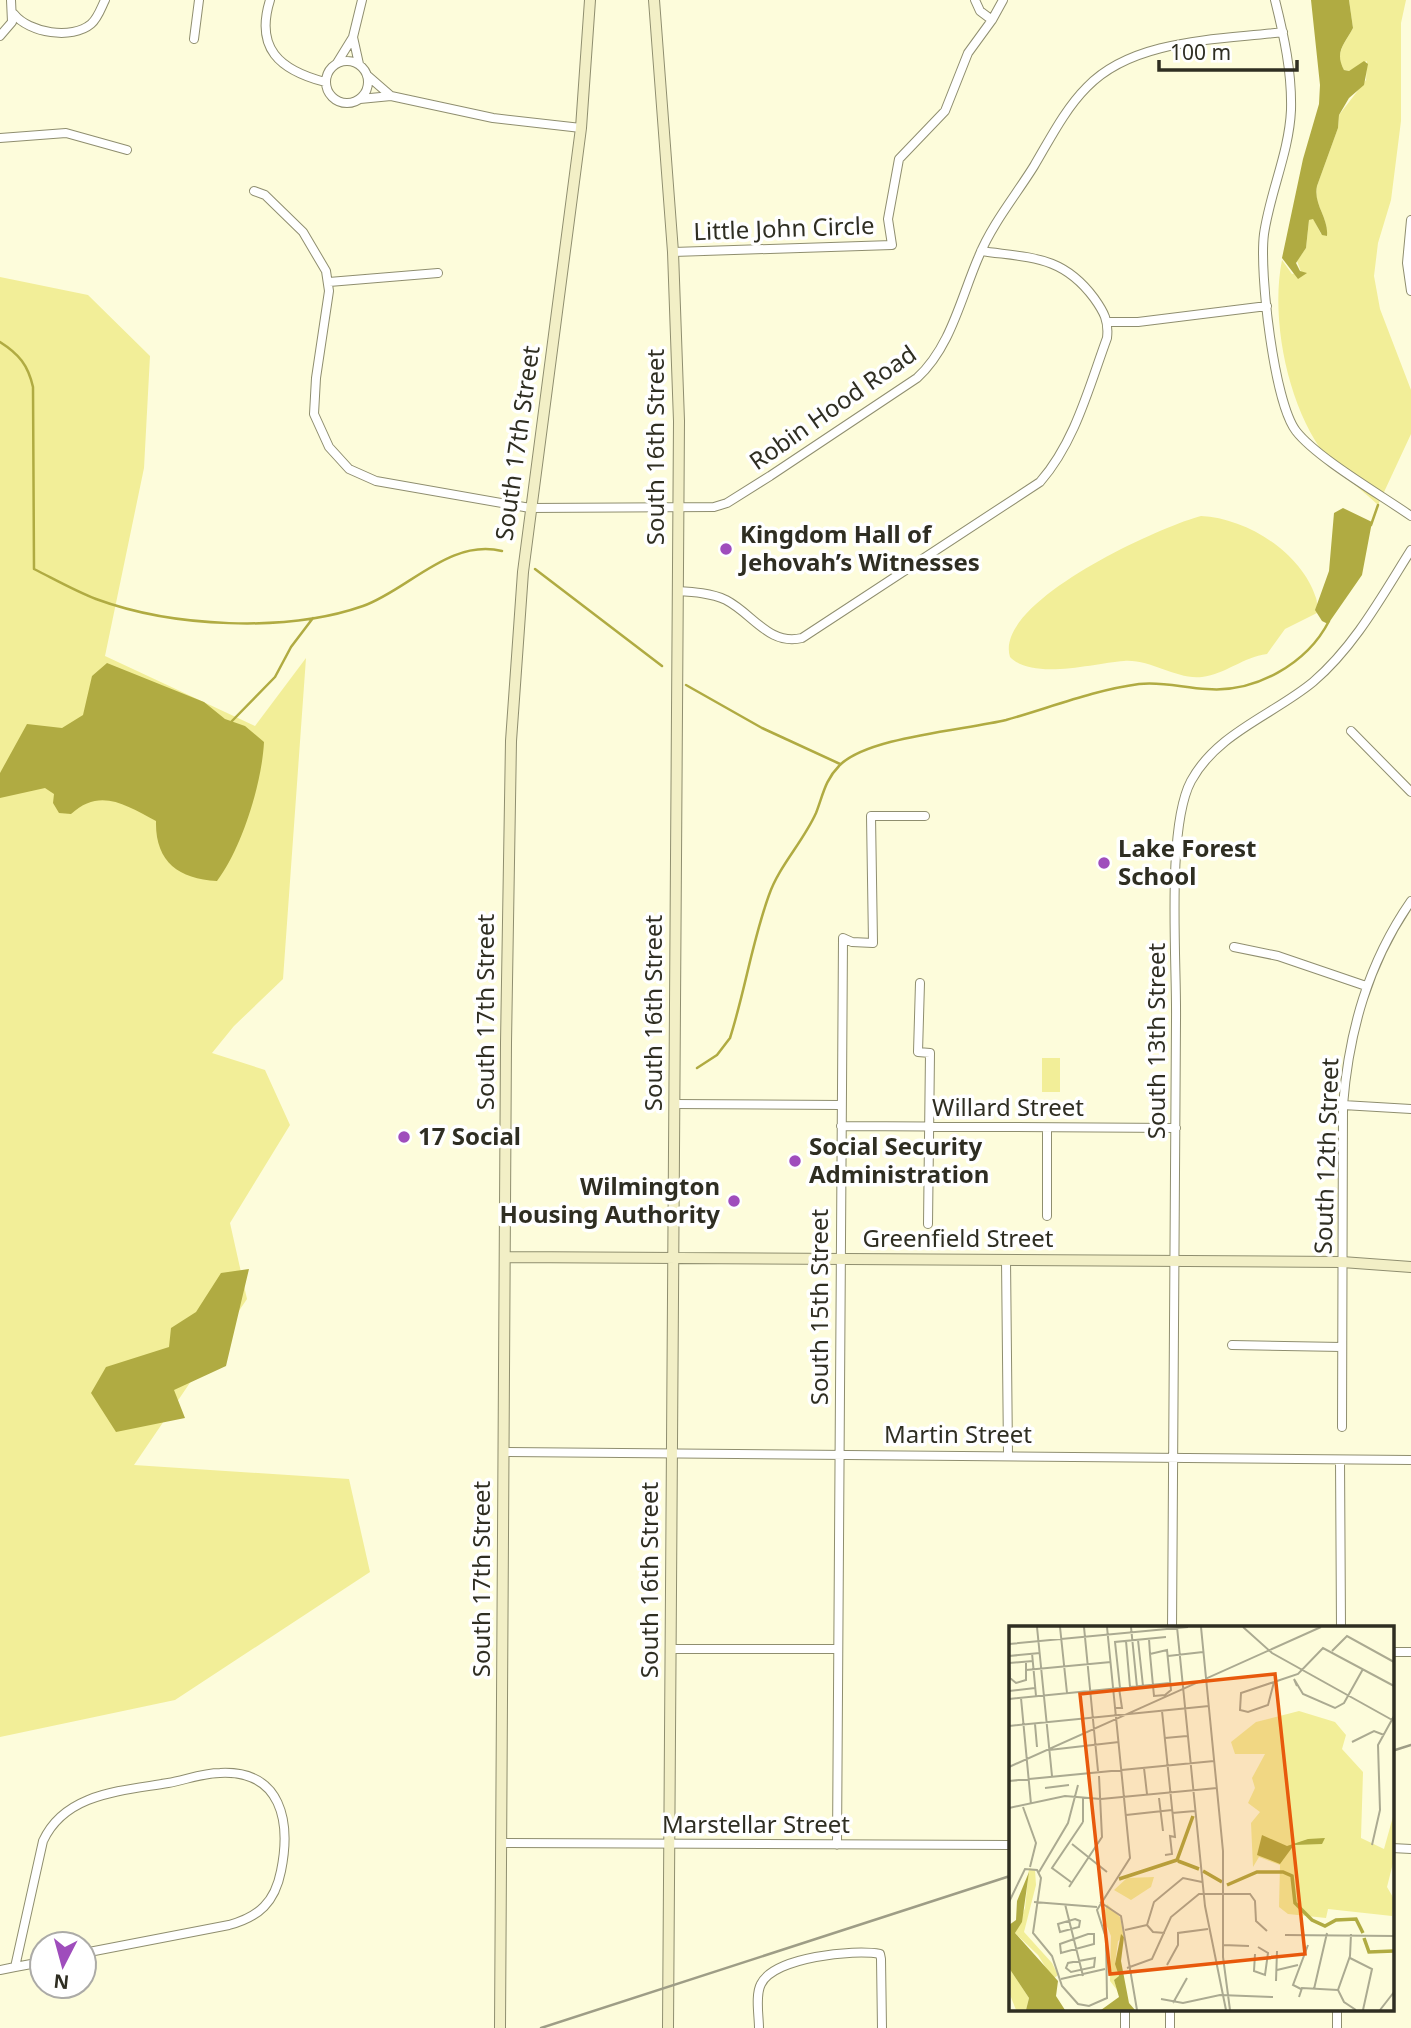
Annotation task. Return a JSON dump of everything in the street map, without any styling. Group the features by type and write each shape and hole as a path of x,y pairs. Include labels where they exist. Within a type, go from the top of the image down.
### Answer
{"main road":[{"name":"South 17th Street","path":"500,2028 510,786 519,608 581,128 590,0"},
{"name":"South 16th Street","path":"654,0 673,252 679,421 668,2028"},
{"name":"Greenfield Street","path":"506,1257 1342,1262 1411,1267"}],"street":[{"path":"11,0 14,14 33,27 72,32 92,23 105,0"},
{"path":"194,39 199,0"},
{"path":"270,0 263,28 269,48 292,68 325,82"},
{"path":"362,0 352,37 337,63 328,71 325,82 328,93 336,100 347,103 391,96 493,118 581,128"},
{"path":"975,0 980,11 992,20"},
{"name":"Little John Circle","path":"673,252 892,245 887,219 899,159 945,111 968,53 1003,0"},
{"path":"1275,0 1289,70 1291,112 1283,162 1264,237 1267,306 1285,412 1295,429 1315,448 1411,516"},
{"path":"0,36 14,14"},
{"name":"Robin Hood Road","path":"329,282 314,414 320,431 338,459 349,469 376,481 530,508 714,507 727,503 917,378 931,365 946,339 981,251 1066,114 1100,75 1161,49 1283,32"},
{"path":"352,37 359,64 368,76 391,96"},
{"path":"337,63 348,60 359,64"},
{"path":"360,99 368,88 368,76"},
{"path":"0,138 66,134 127,150"},
{"path":"254,191 265,195 303,232 319,254 329,282 438,273"},
{"path":"1411,220 1407,263 1411,291"},
{"path":"677,592 724,599 783,640 802,638 1040,482 1062,454 1072,432 1107,338 1108,322 1093,297 1069,270 1047,260 981,251"},
{"path":"1108,322 1138,322 1267,306"},
{"name":"South 13th Street","path":"1172,1626 1180,811 1189,785 1201,765 1222,744 1300,691 1332,664 1356,636 1411,550"},
{"path":"1350,730 1411,792"},
{"name":"South 15th Street","path":"837,1845 838,1259 843,938 852,942 873,943 872,816 925,816"},
{"name":"South 12th Street","path":"1342,1427 1343,1105 1351,1038 1366,986 1385,942 1411,901"},
{"path":"1234,947 1278,956 1366,986"},
{"path":"920,983 918,1052 930,1053 928,1224"},
{"path":"674,1104 841,1105"},
{"path":"1343,1105 1411,1109"},
{"name":"Willard Street","path":"841,1126 1176,1128"},
{"path":"1047,1128 1047,1216"},
{"path":"1006,1259 1008,1454"},
{"path":"1232,1345 1342,1347"},
{"name":"Martin Street","path":"504,1452 1008,1454 1411,1460"},
{"path":"1340,1460 1341,1626"},
{"path":"671,1649 836,1649"},
{"path":"15,1967 43,1841 53,1823 74,1806 98,1796 220,1773 250,1777 270,1790 283,1815 285,1840 278,1884 265,1907 245,1921 98,1951"},
{"name":"Marstellar Street","path":"501,1843 1009,1845"},
{"path":"759,2028 759,1989 765,1978 803,1960 865,1953 880,1954 882,2028"},
{"path":"0,1970 28,1965"},
{"path":"1125,2010 1125,2028"},
{"path":"1170,2010 1170,2028"},
{"path":"1337,2010 1337,2028"}],"shaded area":[{"path":"1311,0 1349,0 1353,28 1340,53 1341,63 1344,70 1349,71 1364,61 1368,64 1364,85 1349,98 1339,115 1338,128 1317,186 1317,199 1326,223 1327,236 1322,235 1313,219 1309,220 1306,248 1296,263 1300,271 1307,273 1298,279 1282,258 1303,159 1319,104 1320,85"},
{"path":"1349,0 1406,0 1401,23 1401,121 1391,200 1378,243 1374,276 1380,309 1411,390 1411,434 1378,505 1326,456 1301,413 1285,362 1278,309 1282,260 1292,274 1301,272 1297,261 1306,248 1309,220 1313,218 1321,234 1327,236 1326,223 1317,199 1317,186 1338,128 1339,115 1366,80 1367,61 1349,71 1344,70 1341,64 1340,53 1353,28"},
{"path":"0,277 88,295 150,356 144,468 105,656 255,726 306,658 283,979 234,1026 212,1053 265,1070 290,1125 230,1223 247,1299 134,1465 349,1479 370,1572 175,1700 0,1737"},
{"path":"1343,508 1372,522 1362,575 1328,624 1322,621 1315,610 1329,571 1334,513"},
{"path":"1201,516 1236,523 1254,531 1286,553 1299,566 1309,582 1317,600 1317,613 1285,629 1267,654 1202,677 1183,675 1134,661 1048,669 1020,664 1010,657 1012,636 1027,613 1052,591 1118,551"},
{"path":"107,663 204,702 225,719 245,726 264,742 249,814 235,851 217,881 180,872 165,857 160,847 156,821 124,805 113,801 92,801 71,814 59,813 53,803 54,794 45,788 0,798 0,773 27,724 62,728 83,715 92,676"},
{"path":"1042,1058 1060,1058 1060,1092 1042,1092"},
{"path":"249,1269 226,1366 174,1390 185,1418 116,1432 91,1393 106,1367 169,1347 171,1328 196,1312 221,1273"}],"waterway":[{"path":"0,342 22,361 33,387 34,569 88,596 159,616 194,621 265,623 299,620 333,615 380,599 447,558 483,549 502,551"},
{"path":"1371,525 1378,505"},
{"path":"535,569 662,666"},
{"path":"231,722 275,677 291,647 313,618"},
{"path":"697,1068 717,1055 730,1038 773,884 811,824 830,777 852,756 893,741 1006,720 1122,687 1148,683 1225,689 1261,681 1278,673 1307,650 1329,621"},
{"path":"686,685 762,728 840,764"}],"railway":[{"path":"1394,1750 1411,1745"},
{"path":"541,2028 1009,1876"}],"place":[{"name":"Kingdom Hall of Jehovah’s Witnesses","path":"726,549"},
{"name":"Lake Forest School","path":"1104,863"},
{"name":"17 Social","path":"404,1137"},
{"name":"Social Security Administration","path":"795,1161"},
{"name":"Wilmington Housing Authority","path":"734,1201"}]}
